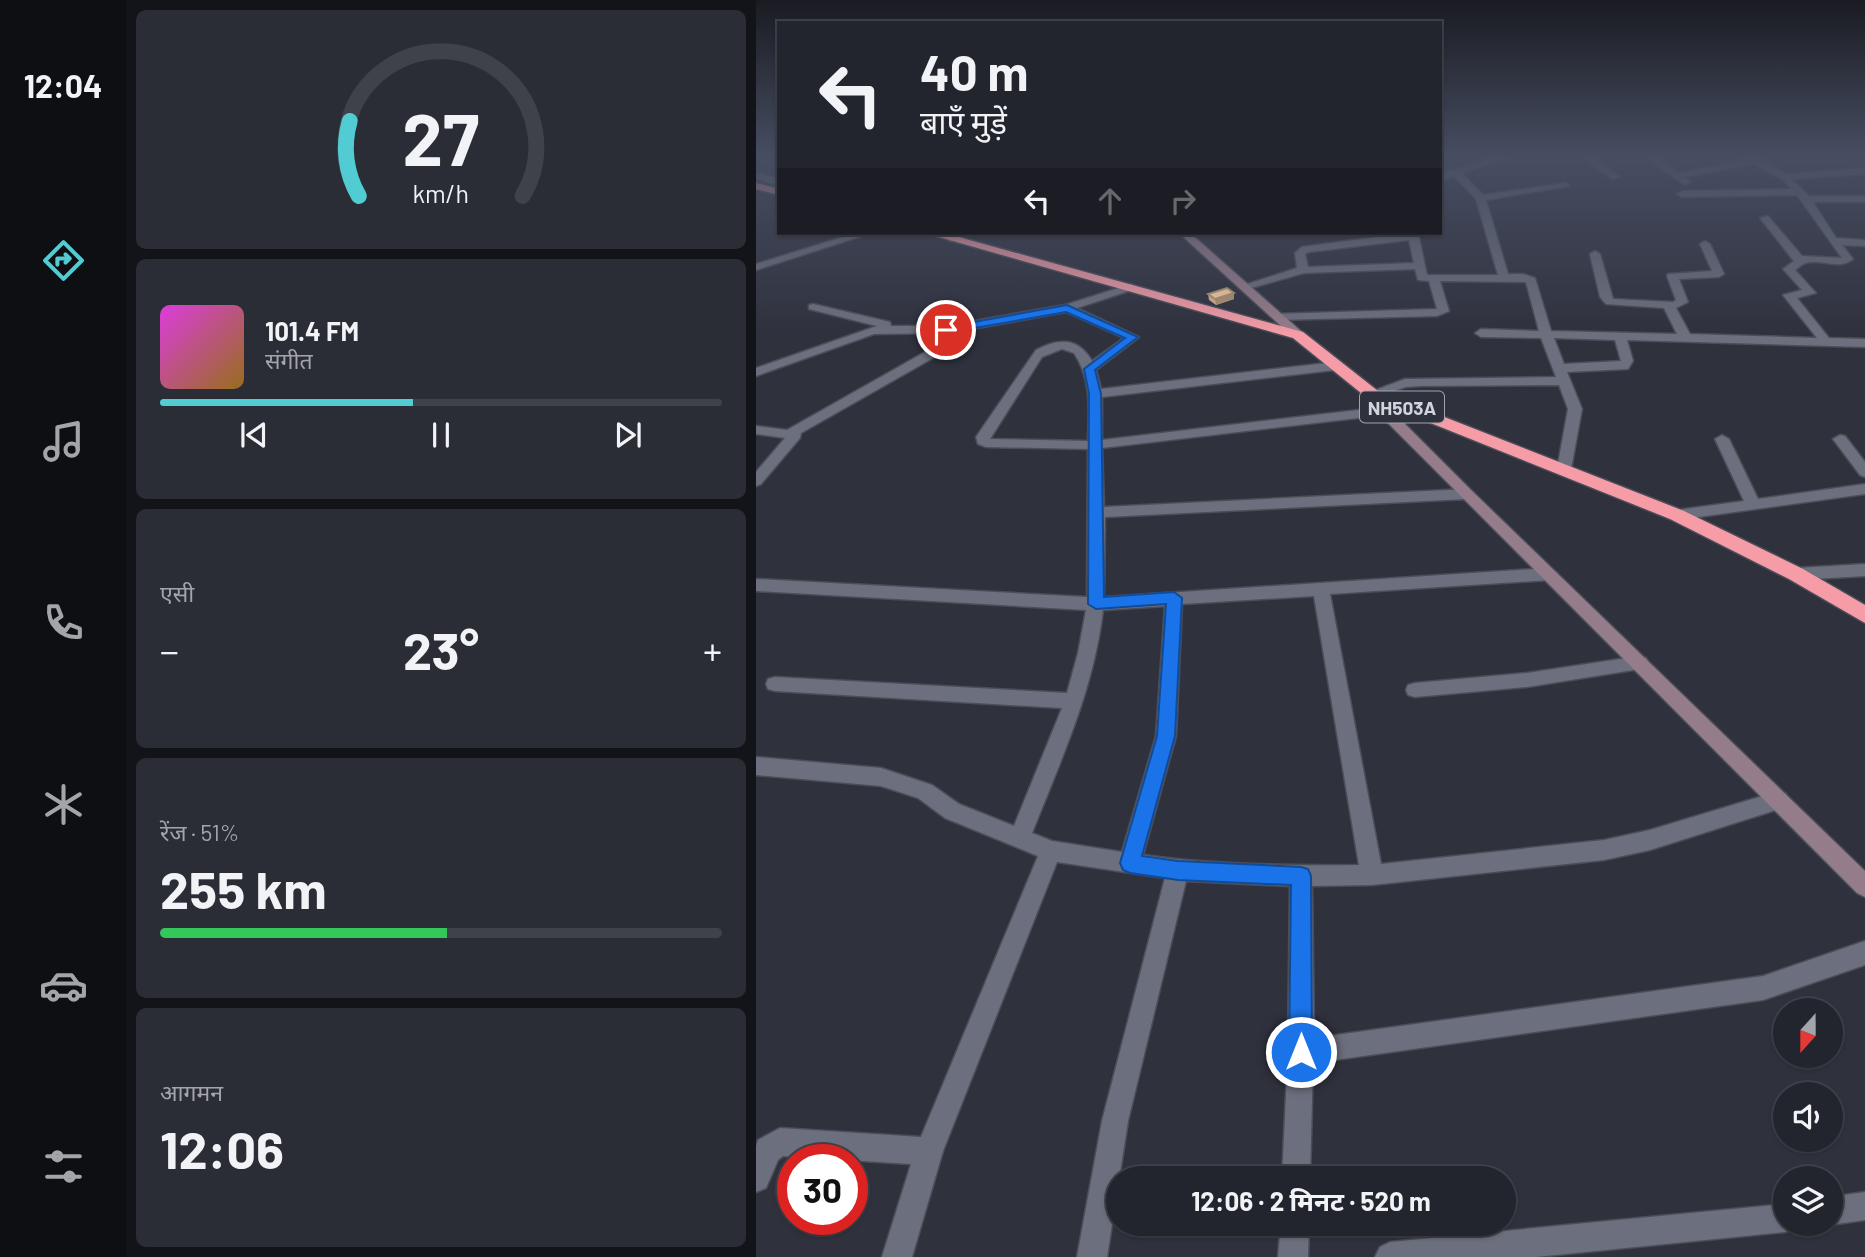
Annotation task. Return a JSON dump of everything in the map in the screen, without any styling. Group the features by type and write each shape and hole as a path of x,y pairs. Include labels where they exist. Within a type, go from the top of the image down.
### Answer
{"highway":[{"name":"NH503A","path":"960,236 1298,334 1372,394 1677,515 1796,574 1865,615"}],"main road":[{"path":"1186,235 1298,334"},
{"path":"1372,394 1384,411 1466,494 1865,886"}],"street":[{"path":"1486,217 1504,278"},
{"path":"1797,258 1846,261 1847,257 1817,217"},
{"path":"1765,218 1797,258 1800,264 1788,269 1810,293 1789,295 1826,342"},
{"path":"756,267 860,235"},
{"path":"1303,271 1301,251 1326,239 1413,235 1422,278 1434,280 1523,277 1531,280 1546,334 1575,409 1564,469"},
{"path":"1833,241 1865,243"},
{"path":"1595,254 1606,297 1610,302 1673,305 1682,302 1672,276 1719,274 1705,244"},
{"path":"1244,287 1303,271 1419,266"},
{"path":"1277,316 1437,313 1443,311 1434,280"},
{"path":"813,307 896,328 933,332 1067,308 1131,287"},
{"path":"1673,305 1670,310 1686,339"},
{"path":"1067,308 1133,337 1089,369"},
{"path":"756,430 791,433 929,355 962,327"},
{"path":"756,372 873,330 896,328"},
{"path":"1482,333 1865,343"},
{"path":"1372,394 1405,383 1563,375 1624,366 1627,361 1620,336"},
{"path":"1019,839 1073,701 1087,654 1096,604 1097,512 1095,445 1095,394 1089,369 1075,347 1065,346 1040,352 983,441 994,444 1095,445 1384,411"},
{"path":"1095,394 1335,366"},
{"path":"756,481 794,439 791,433"},
{"path":"1722,439 1753,505"},
{"path":"1840,439 1865,472"},
{"path":"1677,515 1865,489"},
{"path":"1097,512 1466,494"},
{"path":"1796,574 1865,570"},
{"path":"756,585 1096,604 1550,575"},
{"path":"1321,589 1372,875"},
{"path":"1130,863 1166,736 1174,598"},
{"path":"1415,690 1552,677 1640,663"},
{"path":"775,684 1073,701"},
{"path":"756,766 881,777 925,791 952,811 1051,851 1178,870 1301,876 1372,875 1604,850 1650,840 1779,800"},
{"path":"897,1257 929,1151 1051,851"},
{"path":"1092,1257 1115,1121 1178,870"},
{"path":"1296,1166 1301,1052 1301,876"},
{"path":"1301,1052 1763,988 1865,953"},
{"path":"756,1178 768,1150 780,1142 929,1151"},
{"path":"1843,1209 1865,1206"},
{"path":"1390,1257 1773,1219"},
{"path":"1293,1257 1294,1236"}],"building":[{"path":"1227,288 1234,293 1215,299 1208,294"}],"route":[{"path":"946,330 1067,308 1133,337 1089,369 1095,394 1096,604 1174,598 1166,736 1130,863 1178,870 1301,876 1301,1052"}]}
